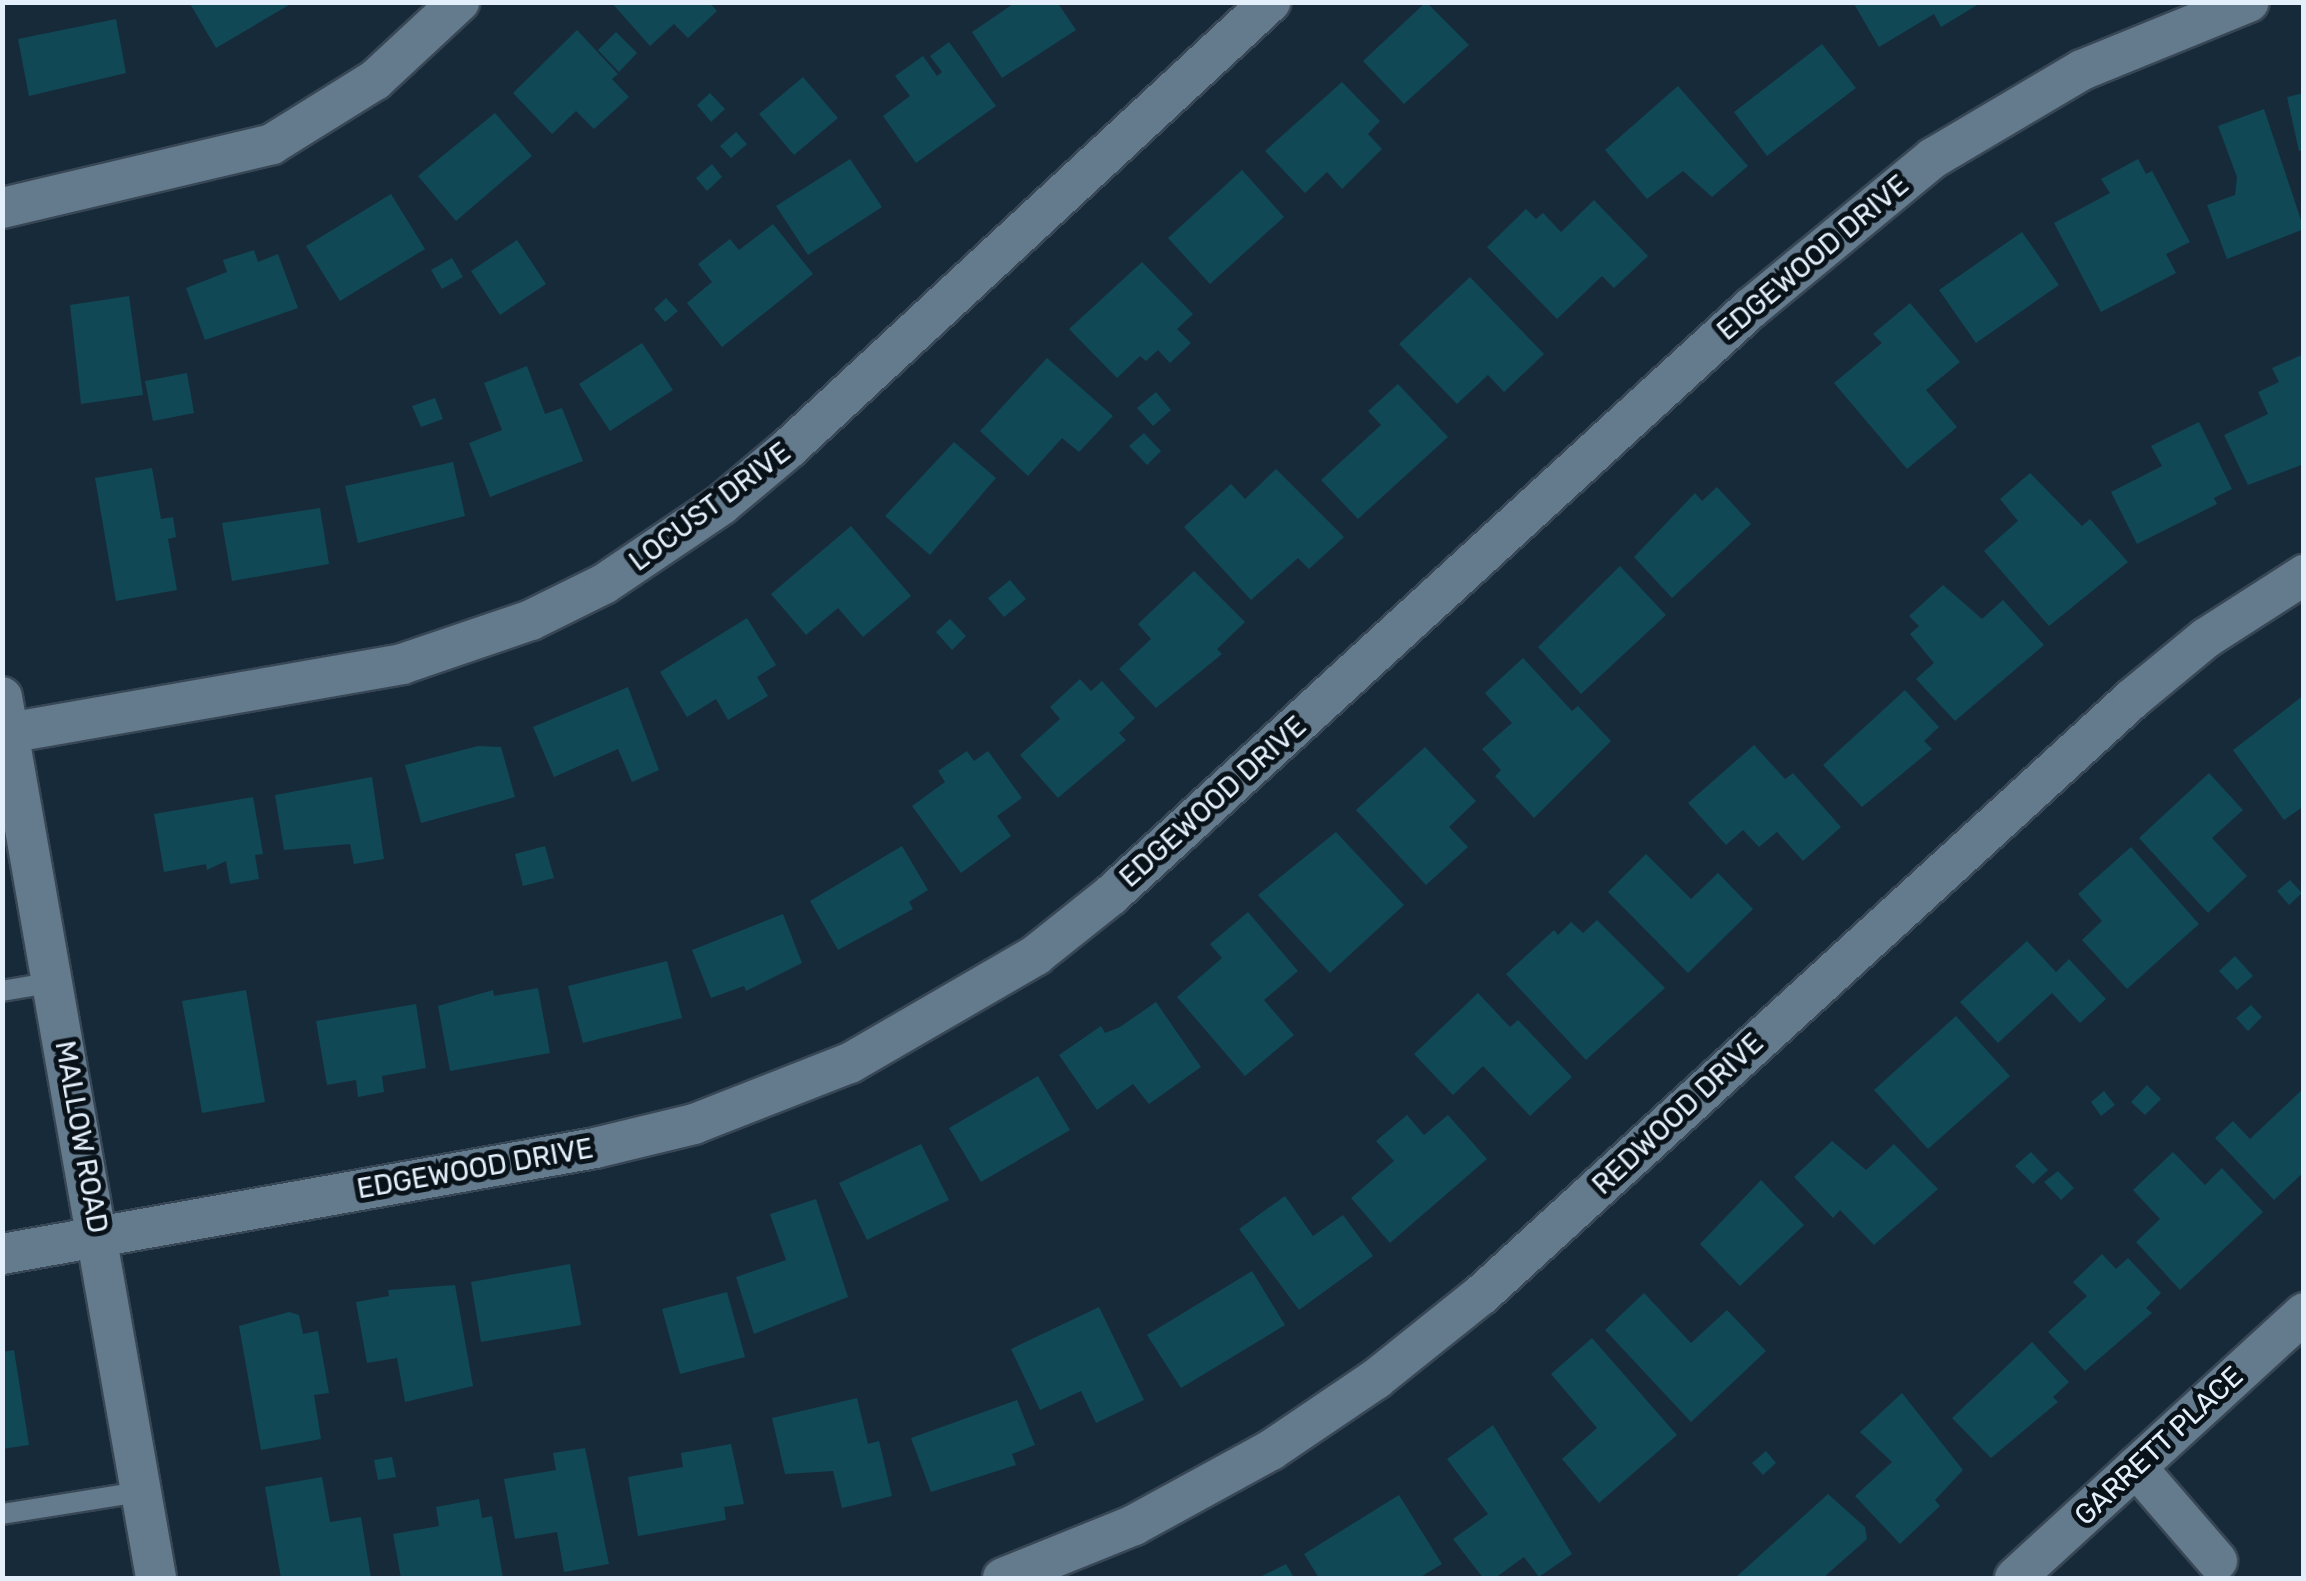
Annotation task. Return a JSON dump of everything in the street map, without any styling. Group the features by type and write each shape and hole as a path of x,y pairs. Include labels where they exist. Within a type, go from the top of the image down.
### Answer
{"street":[{"path":"2,208 272,144 375,80 459,2"},
{"name":"LOCUST DRIVE","path":"4,721 402,664 531,620 604,584 721,505 790,447 1270,2"},
{"name":"EDGEWOOD DRIVE","path":"2,1254 595,1148 694,1124 850,1063 1036,955 1110,896 1751,308 1932,158 2082,70 2236,4"},
{"name":"REDWOOD DRIVE","path":"1002,1578 1134,1525 1271,1450 1376,1380 1481,1295 2132,699 2206,638 2304,575"},
{"name":"MALLOW ROAD","path":"4,721 54,982 156,1578"},
{"name":"GARRETT PLACE","path":"2015,1578 2304,1313"},
{"path":"2136,1467 2217,1561"}],"lane":[{"path":"2,991 54,982"},
{"path":"2,1514 140,1492"}],"building":[{"path":"189,2 294,2 216,48"},
{"path":"611,2 709,2 717,11 688,38 674,24 650,46"},
{"path":"1016,2 1057,2 1076,30 1002,78 972,32"},
{"path":"1426,2 1469,45 1404,104 1363,61"},
{"path":"1853,2 1982,2 1941,27 1934,14 1879,47"},
{"path":"116,19 126,73 29,96 18,39"},
{"path":"577,30 618,74 612,79 629,97 594,129 576,111 552,134 513,93"},
{"path":"616,32 637,53 619,72 598,50"},
{"path":"949,42 996,106 916,163 883,116 910,96 895,76 923,56 937,76 942,72 930,56"},
{"path":"1822,44 1856,88 1767,156 1734,112"},
{"path":"803,77 838,118 794,155 759,114"},
{"path":"1342,82 1380,121 1368,134 1382,149 1342,189 1327,172 1305,193 1265,151"},
{"path":"1678,86 1748,166 1712,197 1683,171 1647,199 1605,150"},
{"path":"710,93 725,109 711,122 697,105"},
{"path":"2304,93 2304,150 2299,151 2287,97"},
{"path":"2264,109 2304,229 2227,259 2207,205 2235,195 2237,177 2218,126"},
{"path":"495,113 532,156 456,221 418,176"},
{"path":"736,132 747,144 731,158 720,146"},
{"path":"850,159 882,207 808,255 776,206"},
{"path":"2138,159 2146,174 2152,171 2190,242 2166,254 2176,273 2101,312 2054,223 2110,193 2101,179"},
{"path":"712,164 722,177 707,191 696,178"},
{"path":"1242,170 1284,217 1210,284 1168,238"},
{"path":"391,194 425,249 340,301 306,246"},
{"path":"1594,200 1648,256 1614,288 1602,276 1557,319 1487,247 1526,209 1536,219 1543,213 1561,232"},
{"path":"773,224 813,274 722,347 687,303 712,282 698,264 730,239 739,250"},
{"path":"2022,232 2059,285 1976,343 1939,290"},
{"path":"517,240 546,284 500,315 471,271"},
{"path":"254,250 258,262 278,254 298,308 205,340 186,288 227,272 223,260"},
{"path":"452,258 463,277 442,289 431,270"},
{"path":"1142,262 1193,314 1177,329 1191,343 1170,363 1158,350 1146,361 1140,356 1117,378 1069,329"},
{"path":"1470,277 1544,354 1504,392 1488,375 1457,404 1399,344"},
{"path":"129,296 143,395 81,404 70,305"},
{"path":"666,298 678,311 665,322 654,309"},
{"path":"1910,303 1960,362 1926,390 1957,427 1907,469 1834,383 1882,343 1873,334"},
{"path":"642,343 673,390 610,431 579,384"},
{"path":"2304,354 2304,464 2248,485 2224,435 2268,414 2258,392 2279,382 2272,368"},
{"path":"1047,358 1113,416 1079,452 1062,438 1028,476 980,431"},
{"path":"527,366 545,414 562,408 583,461 490,497 469,443 502,430 484,383"},
{"path":"187,373 194,413 153,421 145,381"},
{"path":"1398,384 1448,437 1358,519 1321,480 1381,425 1368,411"},
{"path":"1156,392 1171,410 1153,426 1137,408"},
{"path":"435,398 443,419 421,427 412,406"},
{"path":"2199,422 2232,489 2214,498 2217,504 2137,544 2111,492 2162,466 2151,446"},
{"path":"1144,433 1161,451 1147,465 1129,446"},
{"path":"954,442 996,478 930,555 885,516"},
{"path":"453,462 465,516 358,543 345,486"},
{"path":"152,468 161,519 173,517 176,537 168,539 177,590 116,601 95,478"},
{"path":"1276,469 1344,537 1309,569 1298,558 1251,600 1184,527 1231,484 1245,499"},
{"path":"2030,473 2082,526 2090,519 2128,562 2049,626 1984,551 2018,521 2000,499"},
{"path":"1717,487 1751,524 1672,598 1634,557 1695,493 1702,501"},
{"path":"320,508 329,564 232,581 222,523"},
{"path":"851,526 911,596 863,637 838,608 806,635 771,594"},
{"path":"1620,566 1666,615 1581,694 1538,647"},
{"path":"1194,571 1245,622 1217,649 1222,654 1156,708 1119,669 1151,639 1138,624"},
{"path":"1010,580 1026,599 1004,617 988,598"},
{"path":"1943,585 1982,619 2003,600 2044,645 1955,721 1916,679 1934,663 1910,634 1919,626 1909,616"},
{"path":"747,618 776,665 757,677 768,696 728,720 716,699 687,717 660,672"},
{"path":"950,619 966,636 952,650 936,632"},
{"path":"1523,658 1572,711 1578,706 1611,741 1534,818 1495,776 1501,770 1482,749 1512,723 1485,693"},
{"path":"1080,679 1091,691 1102,681 1135,718 1119,733 1126,740 1058,798 1020,755 1060,719 1050,707"},
{"path":"628,687 659,770 632,782 618,749 554,777 533,727"},
{"path":"1905,690 1939,727 1924,741 1932,749 1862,807 1823,765"},
{"path":"2304,695 2304,806 2284,820 2233,750"},
{"path":"1754,745 1785,779 1793,773 1841,827 1803,861 1777,832 1759,847 1743,830 1726,845 1688,803"},
{"path":"478,746 501,747 515,797 421,823 405,765"},
{"path":"1425,747 1476,801 1449,827 1468,847 1426,885 1356,810"},
{"path":"967,751 974,761 988,751 1022,798 997,816 1011,836 961,873 912,806 945,782 938,771"},
{"path":"2209,773 2243,810 2212,838 2247,876 2208,913 2139,838"},
{"path":"372,777 384,859 354,864 350,844 284,850 275,795"},
{"path":"253,797 263,854 255,855 259,879 230,884 226,861 207,870 206,864 164,872 154,814"},
{"path":"1336,832 1404,905 1330,973 1258,895"},
{"path":"545,846 554,878 523,886 515,854"},
{"path":"902,846 928,890 909,902 913,909 838,950 810,901"},
{"path":"2131,847 2199,924 2127,989 2082,940 2102,921 2078,894"},
{"path":"1646,854 1691,899 1718,873 1753,909 1688,973 1608,892"},
{"path":"2290,880 2302,893 2289,905 2277,891"},
{"path":"1248,912 1298,971 1264,1000 1294,1035 1245,1076 1177,997 1222,958 1210,944"},
{"path":"783,914 802,963 746,991 744,986 711,998 692,950"},
{"path":"1597,920 1665,988 1586,1060 1506,974 1554,930 1558,935 1571,922 1583,933"},
{"path":"2027,941 2056,972 2069,959 2106,999 2080,1023 2052,993 1998,1043 1960,1002"},
{"path":"2235,956 2253,976 2237,990 2219,971"},
{"path":"667,961 682,1018 583,1043 568,986"},
{"path":"538,988 550,1053 450,1071 438,1006 493,990 494,996"},
{"path":"246,990 265,1102 202,1113 182,1001"},
{"path":"1478,993 1510,1027 1518,1020 1572,1077 1530,1116 1483,1066 1453,1095 1414,1054"},
{"path":"1156,1002 1201,1067 1149,1104 1133,1084 1097,1110 1059,1055 1101,1026 1105,1033 1120,1027"},
{"path":"416,1004 426,1068 382,1076 384,1092 358,1097 356,1080 327,1085 316,1021"},
{"path":"2251,1005 2262,1017 2248,1031 2236,1018"},
{"path":"1956,1016 2010,1076 1928,1149 1874,1090"},
{"path":"1038,1076 1070,1130 981,1182 949,1128"},
{"path":"2147,1085 2161,1099 2145,1115 2131,1102"},
{"path":"2304,1088 2304,1172 2274,1200 2215,1138 2233,1121 2250,1139"},
{"path":"2104,1091 2115,1105 2101,1116 2091,1102"},
{"path":"1407,1115 1424,1135 1448,1115 1487,1159 1390,1243 1351,1198 1394,1161 1376,1141"},
{"path":"1832,1141 1866,1170 1894,1144 1938,1189 1874,1245 1840,1210 1833,1218 1794,1177"},
{"path":"921,1144 949,1200 867,1240 839,1183"},
{"path":"2031,1152 2048,1170 2033,1184 2015,1166"},
{"path":"2173,1152 2205,1185 2222,1168 2263,1212 2180,1290 2136,1242 2160,1219 2133,1190"},
{"path":"2058,1171 2074,1188 2061,1200 2044,1182"},
{"path":"1761,1180 1804,1225 1740,1286 1700,1244"},
{"path":"1285,1196 1313,1236 1343,1215 1373,1256 1299,1310 1239,1229"},
{"path":"816,1199 848,1297 754,1334 736,1277 786,1260 770,1214"},
{"path":"2102,1254 2116,1269 2128,1258 2161,1293 2146,1308 2152,1313 2085,1371 2048,1332 2087,1296 2073,1282"},
{"path":"570,1264 581,1325 481,1342 471,1282"},
{"path":"1252,1271 1285,1325 1181,1388 1147,1335"},
{"path":"455,1285 473,1386 405,1402 397,1358 367,1363 356,1302 389,1296 388,1290"},
{"path":"727,1292 745,1357 680,1374 662,1309"},
{"path":"1644,1293 1691,1343 1727,1310 1766,1351 1691,1422 1605,1330"},
{"path":"1099,1307 1144,1400 1096,1423 1081,1391 1040,1410 1011,1349"},
{"path":"289,1312 299,1315 303,1334 318,1331 329,1393 314,1395 321,1439 261,1450 239,1326"},
{"path":"1592,1338 1677,1435 1599,1503 1562,1459 1597,1428 1551,1374"},
{"path":"2032,1342 2069,1382 2053,1397 2058,1402 1991,1458 1952,1418"},
{"path":"14,1350 29,1445 2,1449 2,1352"},
{"path":"1902,1393 1963,1470 1935,1500 1940,1506 1900,1544 1855,1496 1892,1462 1860,1432"},
{"path":"857,1398 868,1444 879,1441 892,1496 842,1508 833,1471 785,1474 772,1418"},
{"path":"1017,1400 1035,1445 1012,1454 1016,1465 931,1492 911,1438"},
{"path":"1493,1425 1572,1554 1539,1577 1524,1557 1495,1578 1483,1578 1453,1539 1488,1514 1447,1459"},
{"path":"731,1444 744,1504 724,1507 726,1520 638,1536 628,1477 683,1467 681,1453"},
{"path":"585,1448 609,1564 564,1572 557,1532 515,1539 504,1479 556,1470 553,1453"},
{"path":"1766,1451 1776,1463 1763,1475 1752,1463"},
{"path":"392,1457 396,1477 378,1480 374,1460"},
{"path":"322,1477 330,1522 361,1517 371,1578 281,1578 265,1487"},
{"path":"1828,1494 1865,1527 1867,1539 1823,1578 1735,1578"},
{"path":"1399,1495 1442,1564 1419,1578 1319,1578 1304,1554"},
{"path":"479,1499 482,1518 492,1516 503,1578 401,1578 393,1534 439,1526 436,1507"},
{"path":"1286,1564 1294,1578 1258,1578"}]}
